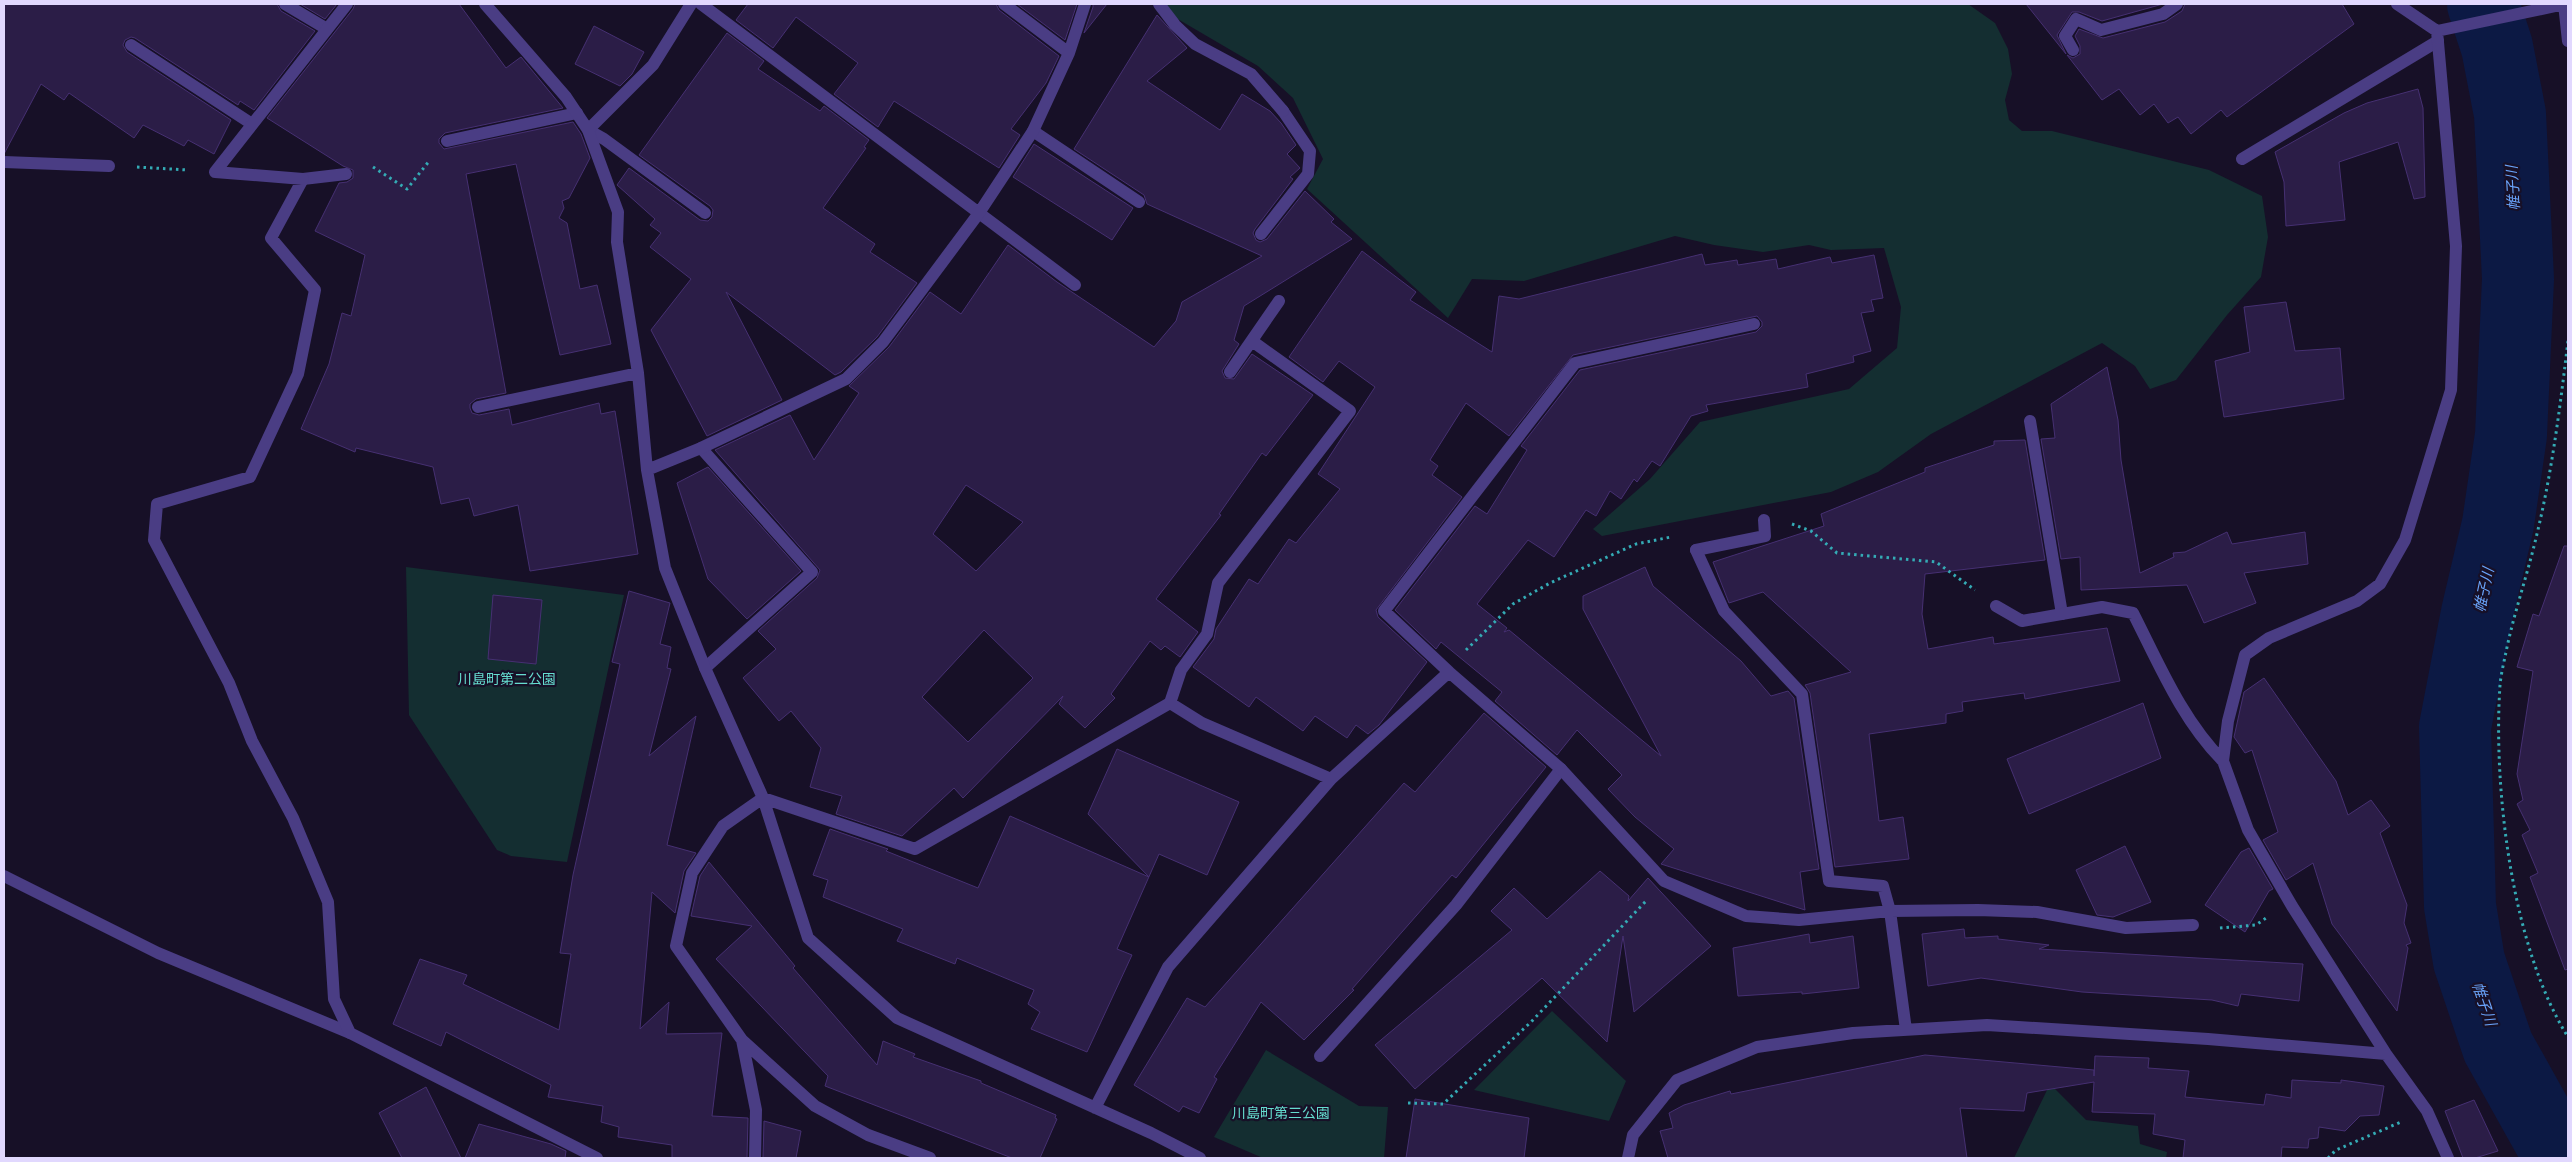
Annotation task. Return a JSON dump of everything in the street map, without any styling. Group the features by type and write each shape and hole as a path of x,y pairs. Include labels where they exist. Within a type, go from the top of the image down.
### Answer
{"street":[{"path":"285,4 327,30"},
{"path":"215,172 347,4"},
{"path":"485,4 516,37 577,113 588,130 618,212 616,242 638,373 647,470 665,568 705,668 762,798 808,938 897,1018 1151,1133 1200,1158"},
{"path":"588,130 654,64 691,4"},
{"path":"701,4 1075,285"},
{"path":"1004,4 1069,53"},
{"path":"647,470 701,448 846,379 883,342 979,213 1032,131 1069,53 1086,4"},
{"path":"1160,4 1175,25 1195,44 1251,74 1283,111 1310,151 1308,174 1261,234"},
{"path":"2073,50 2065,36 2076,20 2101,30 2163,14 2177,4"},
{"path":"2223,761 2228,721 2245,654 2269,638 2357,601 2380,584 2395,560 2405,540 2451,390 2456,246 2438,36 2397,4"},
{"path":"2242,159 2438,36 2562,5 2568,41"},
{"path":"132,44 252,124"},
{"path":"447,141 577,113"},
{"path":"588,130 604,139 705,213"},
{"path":"1032,131 1139,202"},
{"path":"4,162 108,166"},
{"path":"215,172 303,179 346,174"},
{"path":"303,179 271,238 315,290 298,374 250,477 157,504 154,540 229,682 252,741 293,818 328,902 334,999 350,1033"},
{"path":"1230,372 1279,301"},
{"path":"1754,324 1575,363 1384,611 1449,672 1561,770 1664,881 1746,916 1800,920 1890,911 2037,912 2126,928 2193,925"},
{"path":"762,798 914,849 1170,702 1181,670 1207,634 1218,583 1350,411 1252,340"},
{"path":"478,407 638,373"},
{"path":"2030,421 2062,614"},
{"path":"701,448 812,572 705,668"},
{"path":"1764,520 1765,536 1696,550 1724,610 1802,694 1829,881 1883,886 1890,911 1906,1030"},
{"path":"1996,606 2022,621 2102,607 2133,613 2170,687 2202,740 2223,761 2248,830 2290,902 2386,1054 2427,1111 2448,1158"},
{"path":"1095,1108 1168,967 1331,779 1449,672"},
{"path":"1170,702 1202,723 1331,779"},
{"path":"1320,1056 1456,905 1561,770"},
{"path":"762,798 723,826 692,874 676,946 742,1040 815,1106 868,1135 930,1158"},
{"path":"4,876 158,953 350,1033 597,1158"},
{"path":"1628,1158 1633,1135 1677,1080 1757,1047 1853,1034 1987,1025 2208,1039 2386,1054"},
{"path":"742,1040 756,1110 755,1158"}],"path":[{"path":"346,174 367,164 407,189 447,141"},
{"path":"108,166 215,172"},
{"path":"2568,340 2557,442 2536,539 2515,608 2500,684 2500,769 2509,852 2526,941 2554,1014 2568,1037"},
{"path":"1408,1103 1443,1104 1531,1022 1611,940 1664,881"},
{"path":"2193,925 2200,930 2256,925 2290,902"},
{"path":"2328,1158 2336,1150 2427,1111"}],"green space":[{"path":"1166,4 1968,4 1995,23 2008,49 2012,74 2005,100 2009,120 2022,131 2052,131 2209,170 2262,196 2268,237 2261,277 2227,315 2176,380 2150,389 2135,366 2102,343 1931,434 1878,472 1831,492 1602,536 1593,529 1650,479 1700,422 1849,389 1897,348 1901,307 1884,248 1831,250 1809,245 1763,252 1714,245 1675,236 1524,281 1472,279 1448,318 1307,189 1323,159 1293,98 1258,66 1176,18"},
{"name":"川島町第二公園","path":"406,567 624,595 567,862 511,856 497,850 409,715"},
{"path":"1552,1011 1626,1081 1609,1121 1474,1090"},
{"name":"川島町第三公園","path":"1266,1050 1359,1106 1388,1107 1384,1158 1263,1158 1214,1137"},
{"path":"2050,1084 2086,1120 2138,1126 2140,1144 2167,1152 2166,1158 2014,1158"}],"building":[{"path":"4,4 277,4 281,11 315,31 254,110 240,101 238,105 135,38 131,37 125,40 123,45 127,52 231,120 214,154 188,140 184,146 143,125 134,138 69,93 64,100 41,84 4,154"},
{"path":"300,4 337,4 325,19"},
{"path":"355,4 459,4 506,68 521,57 563,108 445,133 439,139 439,143 444,149 573,122 581,134 590,158 569,198 562,201 564,208 559,218 567,223 580,289 597,285 611,344 560,355 516,164 466,174 506,393 476,399 470,404 470,408 472,413 479,415 509,409 512,425 599,403 601,414 615,411 638,554 530,571 518,505 474,516 469,498 441,504 433,467 356,448 355,452 301,429 329,364 342,313 351,316 365,255 315,231 339,183 347,182 353,178 353,170 343,166 267,118"},
{"path":"748,4 996,4 999,10 1059,56 1046,83 1011,129 1020,135 999,168 894,101 878,127 834,94 858,63 796,17 773,48 736,20"},
{"path":"1017,4 1077,4 1065,40"},
{"path":"1093,4 1107,4 1084,33 1093,7"},
{"path":"2026,4 2163,4 2102,21 2079,12 2072,12 2057,35 2066,54"},
{"path":"2185,4 2342,4 2354,24 2227,117 2221,110 2191,134 2178,117 2168,123 2154,104 2140,115 2119,89 2102,100 2067,55 2073,58 2080,54 2080,46 2075,36 2079,29 2103,38 2165,22 2182,11"},
{"path":"1157,15 1187,48 1147,81 1220,130 1242,94 1270,111 1296,145 1287,154 1300,168 1290,177 1293,179 1255,229 1253,233 1256,240 1260,242 1267,239 1305,191 1334,219 1331,222 1352,239 1244,306 1234,340 1239,344 1222,371 1225,378 1234,379 1252,354 1313,395 1266,456 1262,453 1219,514 1221,515 1156,599 1198,632 1180,657 1165,646 1161,650 1150,641 1111,694 1115,698 1085,728 1059,704 1063,696 963,798 954,788 902,836 836,814 842,796 810,787 821,748 791,711 779,721 743,678 776,649 758,631 817,578 820,570 715,450 790,415 814,460 859,393 849,386 889,347 930,292 961,314 1008,245 1057,282 1154,347 1176,321 1182,302 1262,256 1147,204 1144,195 1074,149","holes":["966,485 1023,522 976,571 933,534","984,630 1033,678 968,742 922,697"]},
{"path":"594,26 644,52 632,74 620,86 575,64"},
{"path":"727,33 764,61 758,69 820,111 824,106 869,140 864,147 866,148 823,208 875,244 870,252 917,283 877,337 841,372 835,375 726,292 782,400 707,436 651,330 691,279 650,247 661,233 650,225 655,219 617,185 629,168 700,220 708,221 712,217 713,210 710,206 639,155"},
{"path":"2418,89 2423,108 2425,197 2414,199 2398,142 2339,162 2345,220 2286,226 2284,182 2275,152 2344,113 2367,103"},
{"path":"1034,144 1133,208 1112,240 1013,177"},
{"path":"1362,251 1416,292 1410,300 1492,352 1499,296 1519,299 1702,254 1705,265 1737,260 1738,265 1776,259 1778,269 1830,257 1832,263 1874,255 1883,298 1871,300 1874,311 1861,313 1871,351 1853,356 1854,362 1806,374 1808,387 1706,405 1708,411 1691,416 1660,466 1652,461 1637,482 1634,479 1621,499 1610,491 1596,516 1586,510 1554,557 1528,540 1477,604 1507,628 1504,632 1509,630 1661,756 1583,609 1583,596 1645,567 1653,586 1741,661 1771,696 1788,691 1794,698 1819,869 1800,872 1805,910 1661,864 1674,849 1635,817 1608,789 1622,775 1577,730 1557,755 1495,701 1502,692 1441,642 1436,649 1395,610 1475,506 1487,514 1527,450 1521,446 1580,370 1756,332 1762,326 1762,322 1757,316 1573,355 1509,436 1466,403 1430,460 1438,466 1432,475 1462,497 1376,610 1378,617 1427,662 1379,725 1368,734 1356,725 1347,738 1315,716 1303,731 1256,697 1249,707 1193,667 1214,639 1216,629 1249,579 1258,584 1289,539 1296,543 1340,489 1318,474 1375,387 1339,361 1323,382 1289,357"},
{"path":"2286,302 2295,351 2340,348 2344,399 2224,417 2215,361 2250,352 2244,307"},
{"path":"2107,367 2118,420 2121,460 2140,573 2174,557 2173,553 2185,552 2227,532 2232,544 2305,532 2308,564 2244,573 2256,603 2204,623 2187,585 2081,590 2080,557 2061,559 2041,439 2055,438 2051,404"},
{"path":"2025,440 2045,560 1925,574 1922,614 1928,649 1993,637 1994,644 2107,628 2120,681 2025,699 2024,693 1962,702 1963,711 1946,714 1946,723 1869,734 1879,821 1903,817 1909,859 1835,867 1810,693 1805,685 1851,672 1763,592 1729,603 1713,562 1824,526 1821,514 1925,472 1925,468 1994,445 1994,441"},
{"path":"708,467 801,571 747,619 708,579 677,483"},
{"path":"2564,546 2568,546 2568,969 2565,970 2530,877 2538,873 2522,835 2530,830 2517,804 2523,800 2517,774 2533,671 2517,667 2533,614 2539,616"},
{"path":"629,591 670,603 660,644 671,647 667,668 671,669 649,756 696,716 667,845 696,853 684,871 675,913 652,892 640,1029 669,1002 666,1034 722,1033 712,1116 748,1118 747,1158 672,1158 672,1145 618,1137 619,1127 601,1122 603,1106 548,1097 551,1085 446,1032 441,1046 393,1024 420,959 467,975 463,984 559,1030 571,954 560,953 573,875 620,664 612,662"},
{"path":"493,595 542,600 536,664 488,659"},
{"path":"2264,678 2336,781 2348,815 2371,800 2390,826 2380,833 2407,905 2404,923 2411,943 2406,945 2408,948 2397,1011 2332,924 2313,863 2286,880 2263,840 2278,832 2252,750 2245,753 2234,737 2244,692"},
{"path":"2143,703 2161,758 2029,814 2007,759"},
{"path":"1484,713 1546,767 1456,878 1452,875 1352,989 1354,990 1304,1040 1261,1002 1214,1077 1217,1079 1199,1113 1183,1106 1179,1112 1134,1085 1187,998 1205,1007 1404,783 1415,792"},
{"path":"1117,749 1239,802 1207,875 1159,854 1149,877 1088,814"},
{"path":"1010,816 1149,877 1117,949 1132,955 1087,1052 1031,1029 1040,1012 1028,1004 1034,990 957,958 955,964 897,941 903,929 823,897 828,880 813,875 830,829 888,849 886,851 978,888"},
{"path":"2125,846 2151,902 2113,917 2097,915 2076,870"},
{"path":"2249,848 2273,889 2269,891 2245,932 2205,905 2241,852"},
{"path":"709,862 795,966 793,968 877,1065 883,1041 915,1054 913,1057 981,1081 981,1083 1056,1115 1055,1118 1057,1119 1040,1158 1012,1158 825,1086 828,1076 716,959 752,926 691,916 700,876"},
{"path":"1600,871 1629,896 1628,901 1648,878 1711,946 1634,1012 1623,936 1607,1042 1542,978 1415,1089 1375,1045 1512,930 1491,911 1514,888 1547,919"},
{"path":"1964,929 1965,938 1998,936 1998,939 2049,945 2039,949 2303,964 2299,1001 2241,994 2238,1006 2212,1000 2082,992 1981,978 1928,986 1922,934"},
{"path":"1809,934 1810,943 1853,936 1859,988 1802,994 1802,992 1738,996 1733,948"},
{"path":"1925,1055 2094,1070 2094,1076 2095,1056 2149,1058 2148,1068 2189,1071 2185,1097 2264,1105 2266,1094 2291,1098 2292,1080 2341,1083 2341,1080 2384,1086 2379,1115 2360,1116 2345,1131 2319,1127 2318,1138 2309,1139 2308,1148 2282,1147 2281,1158 2183,1158 2185,1140 2153,1134 2155,1114 2092,1112 2094,1082 2027,1093 2024,1111 1960,1108 1967,1158 1668,1158 1660,1131 1673,1128 1669,1113 1684,1105 1730,1091 1731,1094"},
{"path":"426,1087 461,1158 402,1158 379,1113"},
{"path":"1415,1099 1529,1118 1524,1158 1406,1158"},
{"path":"2474,1100 2498,1151 2475,1158 2463,1158 2445,1111"},
{"path":"764,1121 801,1131 796,1158 763,1158"},
{"path":"479,1124 551,1144 566,1151 565,1158 465,1158"}],"waterway":[{"name":"帷子川","path":"2483,4 2497,47 2510,114 2518,279 2511,435 2498,524 2477,613 2455,727 2460,906 2469,961 2498,1047 2560,1158"}]}
